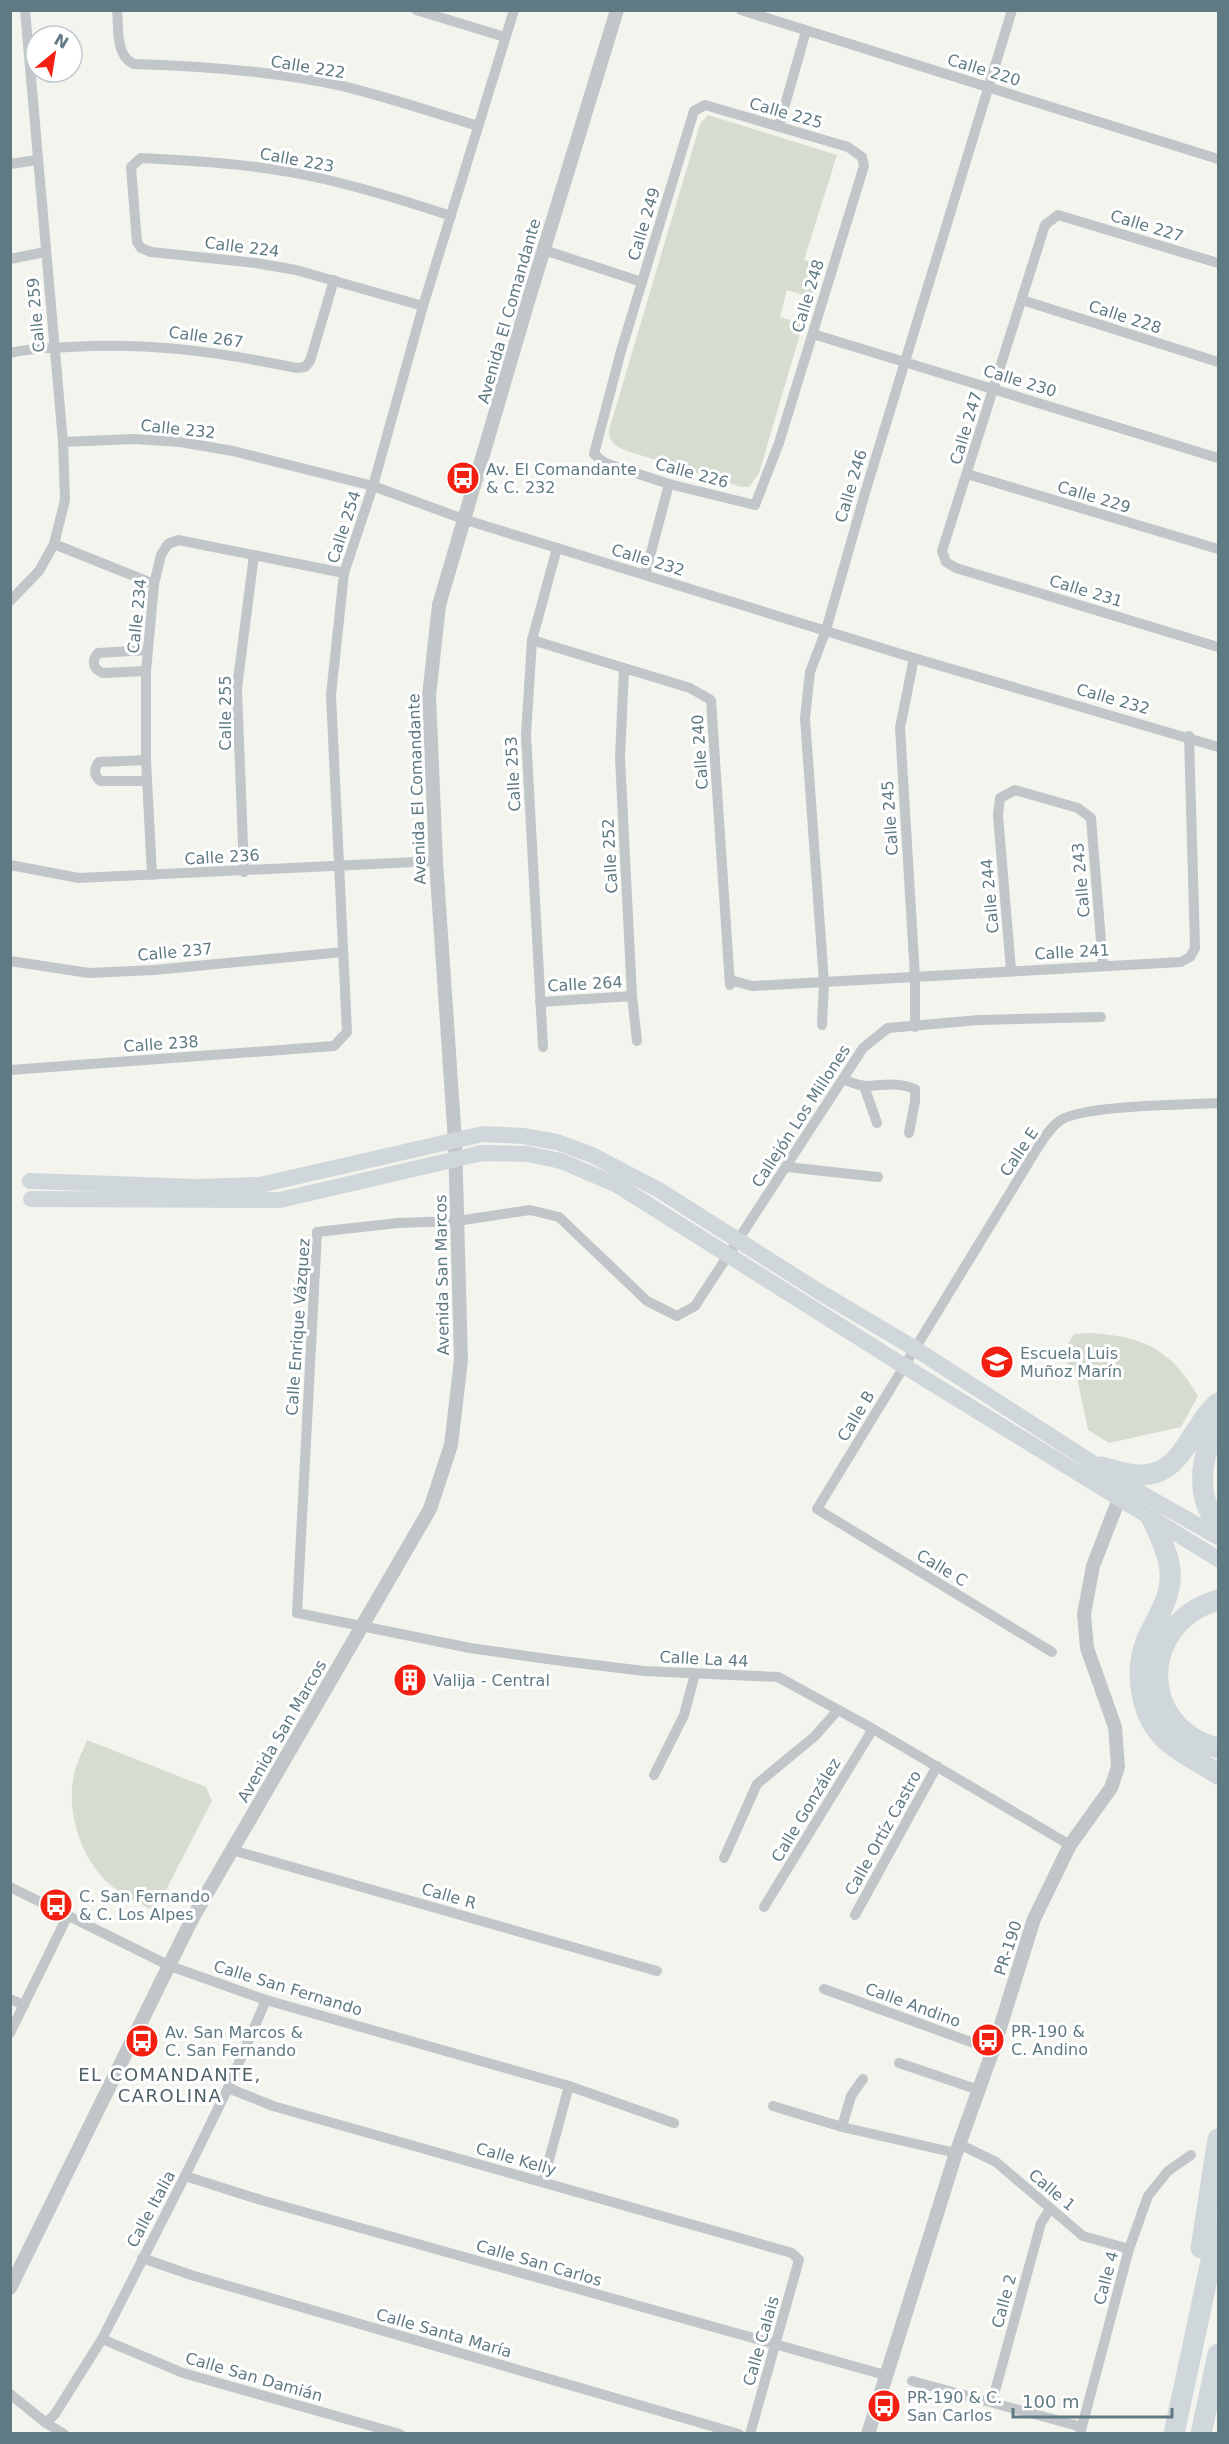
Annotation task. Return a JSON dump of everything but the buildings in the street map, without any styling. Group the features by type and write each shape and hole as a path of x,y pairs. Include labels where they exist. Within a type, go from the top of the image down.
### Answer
{"highway":[{"path":"1101,1467 1139,1475 1163,1470 1180,1456 1209,1412 1218,1403"},
{"path":"1218,1430 1207,1451 1202,1482 1210,1510 1218,1523"},
{"path":"1152,1519 1165,1549 1171,1576 1167,1594 1145,1643 1141,1670 1142,1695 1151,1719 1162,1736 1218,1774"},
{"path":"1218,1600 1194,1610 1175,1626 1161,1653 1158,1680 1164,1704 1180,1728 1195,1740 1218,1748"},
{"path":"1203,2298 1198,2280 1200,2258 1218,2139"},
{"path":"1173,2433 1218,2228"},
{"path":"1201,2433 1218,2354"}],"main road":[{"path":"30,1181 198,1186 260,1185 483,1134 523,1136 557,1142 618,1167 818,1291 917,1343 1101,1467 1122,1491 1152,1519 1218,1559"},
{"path":"31,1198 280,1200 482,1153 528,1154 561,1161 617,1185 904,1366 1122,1491 1218,1538"}],"street":[{"name":"Calle 259","path":"10,601 39,571 54,544 65,500 63,442 25,10"},
{"name":"Calle 222","path":"117,10 121,50 128,61 134,64 180,65 295,78 338,86 478,126"},
{"path":"416,10 505,37"},
{"name":"Calle 254","path":"313,1047 334,1046 347,1032 331,695 344,573 373,486 423,306 514,10"},
{"name":"Avenida El Comandante","path":"456,1160 436,861 429,696 439,606 617,10"},
{"name":"Calle 220","path":"741,10 1218,159"},
{"name":"Calle 246","path":"822,1025 824,982 805,718 810,672 826,630 864,493 1012,10"},
{"path":"779,126 806,31"},
{"name":"Calle 225","path":"699,107 705,105 848,147 862,157"},
{"name":"Calle 249","path":"621,351 694,111 699,107"},
{"name":"Calle 248","path":"778,442 864,166 862,157"},
{"name":"Calle 223","path":"135,163 141,158 198,161 281,171 322,178 451,216"},
{"path":"10,164 37,160"},
{"name":"Calle 224","path":"135,163 131,167 136,242 141,248 151,252 256,262 334,280 423,306"},
{"name":"Calle 247","path":"946,562 942,551 1045,225 1058,215 1067,218"},
{"name":"Calle 227","path":"1067,218 1218,263"},
{"path":"544,250 642,282"},
{"path":"10,259 45,252"},
{"name":"Calle 267","path":"10,353 106,345 160,346 227,354 297,368 305,367 310,361 334,280"},
{"name":"Calle 228","path":"1022,300 1218,362"},
{"name":"Calle 230","path":"813,334 1218,458"},
{"name":"Calle 226","path":"621,351 594,454 605,463 669,484 755,505 778,442"},
{"name":"Calle 232","path":"63,442 134,439 180,442 233,451 373,486 466,520 914,658 1189,736 1218,747"},
{"name":"Calle 229","path":"967,474 1215,549"},
{"path":"645,575 669,484"},
{"name":"Calle 234","path":"152,875 146,760 146,671 154,584 160,555 168,544 178,540 344,573"},
{"path":"54,544 154,584"},
{"name":"Calle 253","path":"540,1002 525,735 532,640 557,548"},
{"name":"Calle 255","path":"244,872 237,687 254,555"},
{"name":"Calle 231","path":"946,562 956,568 1218,647"},
{"name":"Calle 240","path":"532,640 690,688 711,700 730,985 734,981"},
{"path":"146,671 103,673 93,664 98,652 148,650"},
{"name":"Calle 245","path":"914,658 900,728 915,977 915,1027"},
{"name":"Calle 252","path":"624,669 620,758 632,996 637,1041"},
{"name":"Calle 241","path":"734,981 752,986 1181,962 1190,957 1195,948 1189,736"},
{"path":"146,760 99,762 94,768 94,773 100,781 147,781"},
{"name":"Calle 243","path":"998,819 1000,798 1015,790 1078,808 1091,819 1103,965"},
{"name":"Calle 244","path":"998,819 1011,970"},
{"name":"Calle 236","path":"10,865 79,878 244,872 436,861"},
{"name":"Calle 237","path":"10,961 89,973 154,970 343,952"},
{"name":"Calle 264","path":"540,1002 632,996"},
{"path":"540,1002 543,1047"},
{"name":"Callejón Los Millones","path":"729,1256 737,1239 787,1167 863,1048 888,1028 979,1020 1101,1017"},
{"name":"Calle 238","path":"10,1070 313,1047"},
{"path":"843,1079 864,1086 885,1083 904,1084 915,1089 909,1133"},
{"path":"864,1086 878,1123"},
{"name":"Calle E","path":"917,1343 1038,1146 1061,1120 1085,1112 1218,1103"},
{"name":"Avenida San Marcos","path":"10,2288 192,1919 430,1509 451,1445 461,1360 456,1160"},
{"path":"787,1167 878,1177"},
{"path":"30,1181 31,1198"},
{"name":"Calle Enrique Vázquez","path":"297,1613 317,1232 398,1223 458,1221 530,1210 559,1217 647,1301 677,1316 695,1306 729,1256"},
{"name":"Calle B","path":"817,1509 917,1343"},
{"name":"PR-190","path":"868,2433 1034,1919 1070,1845 1111,1788 1118,1767 1115,1728 1087,1648 1084,1614 1093,1566 1122,1491"},
{"name":"Calle C","path":"817,1509 1052,1652"},
{"name":"Calle La 44","path":"297,1613 470,1648 622,1669 778,1677 873,1729 1070,1845"},
{"path":"654,1774 684,1715 695,1674"},
{"path":"724,1858 757,1784 815,1736 838,1710"},
{"name":"Calle González","path":"764,1907 873,1729"},
{"name":"Calle Ortíz Castro","path":"855,1915 937,1766"},
{"name":"Calle R","path":"232,1850 657,1971"},
{"name":"Calle San Fernando","path":"10,1887 170,1965 266,2000 569,2086 674,2123"},
{"path":"10,2033 68,1915"},
{"name":"Calle Andino","path":"824,1989 993,2050"},
{"path":"10,1999 24,2005"},
{"name":"Calle Italia","path":"46,2423 55,2414 102,2339 228,2088 266,2000"},
{"path":"899,2063 979,2090"},
{"path":"842,2127 851,2096 863,2079"},
{"path":"543,2182 569,2086"},
{"name":"Calle Kelly","path":"228,2088 273,2106 798,2256"},
{"name":"Calle 1","path":"773,2106 842,2127 958,2149 996,2162 1083,2236 1129,2249"},
{"name":"Calle 4","path":"1081,2430 1129,2249 1148,2196 1168,2171 1191,2156"},
{"name":"Calle San Carlos","path":"185,2176 272,2204 885,2375"},
{"name":"Calle 2","path":"992,2402 1041,2223 1050,2210"},
{"name":"Calle Calais","path":"750,2433 776,2345 799,2260 798,2256"},
{"name":"Calle Santa María","path":"142,2258 191,2276 739,2433"},
{"name":"Calle San Damián","path":"102,2339 183,2373 400,2433"},
{"path":"912,2382 992,2402 1081,2430"},
{"path":"10,2394 46,2423 64,2433"}],"shaded area":[{"path":"708,115 837,155 804,260 822,265 812,298 787,290 780,317 803,324 759,473 749,487 741,487 627,451 614,444 609,434 700,124"},
{"path":"1092,1333 1127,1338 1142,1343 1167,1357 1178,1367 1198,1396 1181,1427 1109,1443 1088,1430 1076,1373 1061,1356 1074,1334"},
{"path":"87,1740 206,1787 212,1801 155,1911 112,1887 97,1871 82,1845 73,1815 72,1785 76,1766"}],"place":[{"name":"Av. El Comandante & C. 232","path":"463,478"},
{"name":"Escuela Luis Muñoz Marín","path":"997,1362"},
{"name":"Valija - Central","path":"410,1680"},
{"name":"C. San Fernando & C. Los Alpes","path":"56,1905"},
{"name":"PR-190 & C. Andino","path":"988,2040"},
{"name":"Av. San Marcos & C. San Fernando","path":"142,2041"},
{"name":"PR-190 & C. San Carlos","path":"884,2406"}],"district":[{"name":"EL COMANDANTE, CAROLINA","path":"170,2084"}]}
